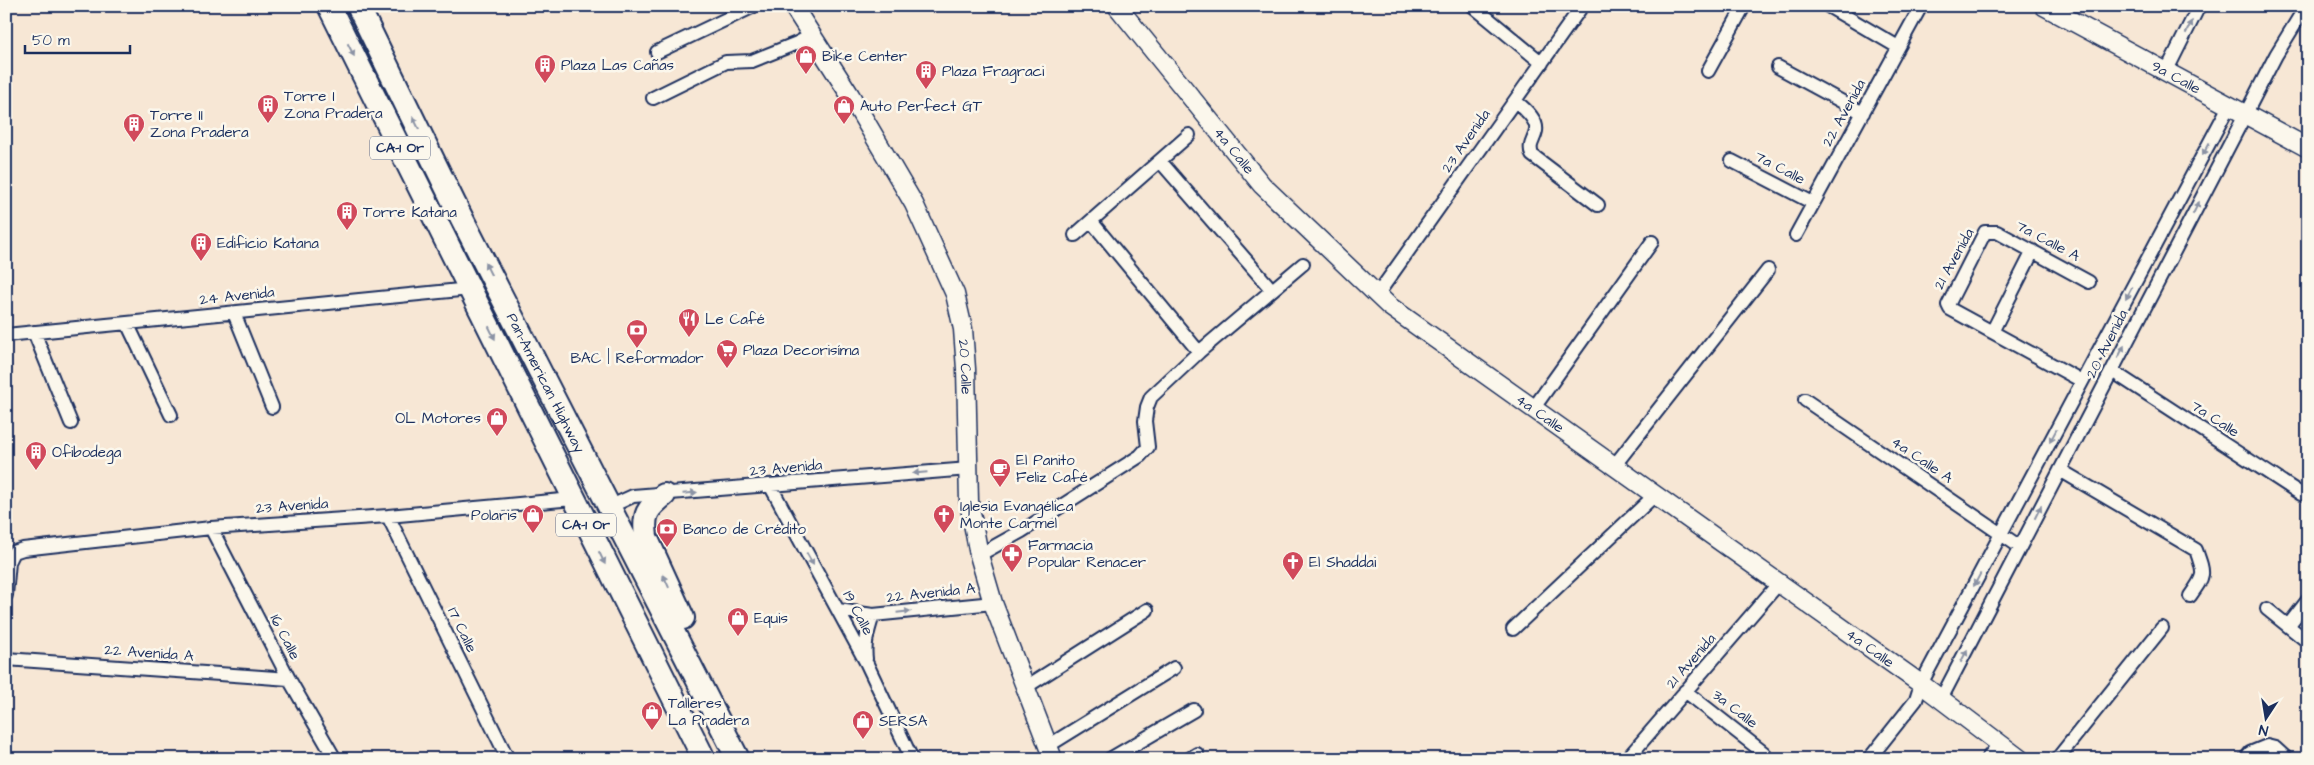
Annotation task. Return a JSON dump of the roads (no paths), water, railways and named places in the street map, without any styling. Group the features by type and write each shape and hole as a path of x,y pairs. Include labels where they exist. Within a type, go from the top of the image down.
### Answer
{"highway":[{"name":"Pan-American Highway","path":"329,6 704,759"},
{"name":"Pan-American Highway","path":"358,6 454,203 738,759"},
{"path":"664,495 649,508 646,515 644,524 646,537 675,602 730,714 728,738"}],"street":[{"path":"657,52 754,6"},
{"name":"20 Calle","path":"793,6 850,95 914,204 955,294 963,328 966,369 969,502 979,555 993,603 1050,752"},
{"name":"4a Calle","path":"1117,6 1262,185 1389,306 1921,684 2020,759"},
{"path":"1473,6 1542,63"},
{"path":"1708,70 1744,6"},
{"path":"1828,6 1898,47"},
{"name":"22 Avenida","path":"1796,235 1921,6"},
{"name":"9a Calle","path":"2044,6 2308,148"},
{"path":"2166,72 2199,6"},
{"name":"20 Avenida","path":"1941,699 2276,55 2306,6"},
{"name":"23 Avenida","path":"1377,294 1580,7"},
{"path":"654,98 726,62 752,62 797,44 812,35"},
{"path":"1778,67 1863,113"},
{"path":"1515,101 1534,122 1536,130 1530,144 1532,155 1598,205"},
{"name":"20 Avenida","path":"1869,759 1916,700 1921,684 2229,106"},
{"path":"1075,235 1189,135"},
{"path":"1160,160 1272,290"},
{"name":"7a Calle","path":"1732,161 1813,203"},
{"path":"1091,221 1199,352"},
{"name":"7a Calle A","path":"1990,231 1997,232 2089,282"},
{"name":"21 Avenida","path":"1990,231 1985,232 1948,305 1950,308 1992,332"},
{"path":"1533,409 1652,242"},
{"path":"2032,251 1992,332 2082,381"},
{"path":"979,555 1022,531 1140,456 1148,447 1145,421 1151,396 1199,352 1303,264"},
{"path":"1614,466 1768,270"},
{"name":"24 Avenida","path":"6,335 470,290"},
{"path":"234,313 272,407"},
{"path":"127,323 171,415"},
{"path":"34,332 71,423"},
{"name":"7a Calle","path":"2112,371 2301,494"},
{"name":"4a Calle A","path":"1805,400 2020,547"},
{"name":"23 Avenida","path":"609,507 633,496 969,469"},
{"path":"2060,470 2196,550 2202,566 2203,578 2190,596"},
{"name":"19 Calle","path":"770,485 867,664 912,759"},
{"path":"1513,629 1655,495"},
{"name":"23 Avenida","path":"6,595 9,562 14,552 22,549 211,528 388,516 573,499"},
{"name":"17 Calle","path":"388,516 508,759"},
{"name":"16 Calle","path":"211,528 289,679 335,759"},
{"name":"21 Avenida","path":"1627,759 1779,584"},
{"path":"2288,626 2308,600"},
{"name":"22 Avenida A","path":"838,610 873,615 993,603"},
{"path":"2267,609 2308,642"},
{"path":"1026,687 1147,610"},
{"name":"22 Avenida A","path":"867,664 865,648 867,633 873,615"},
{"path":"2057,759 2162,628"},
{"name":"22 Avenida A","path":"6,659 289,679"},
{"path":"1050,752 1174,668"},
{"name":"3a Calle","path":"1685,691 1764,753"},
{"path":"1110,759 1194,710"},
{"path":"1987,759 2000,743"},
{"path":"2245,759 2250,753 2268,746 2275,748 2287,759"}],"place":[{"name":"Bike Center","path":"806,75"},
{"name":"Plaza Las Cañas","path":"545,84"},
{"name":"Plaza Fragraci","path":"926,90"},
{"name":"Torre I Zona Pradera","path":"268,124"},
{"name":"Auto Perfect GT","path":"844,125"},
{"name":"Torre II Zona Pradera","path":"134,143"},
{"name":"Torre Katana","path":"347,231"},
{"name":"Edificio Katana","path":"201,262"},
{"name":"Le Café","path":"689,338"},
{"name":"BAC | Reformador","path":"637,349"},
{"name":"Plaza Decorisíma","path":"727,369"},
{"name":"OL Motores","path":"497,437"},
{"name":"Ofibodega","path":"36,471"},
{"name":"El Panito Feliz Café","path":"1000,488"},
{"name":"Polaris","path":"533,534"},
{"name":"Iglesia Evangélica Monte Carmel","path":"944,534"},
{"name":"Banco de Crédito","path":"667,548"},
{"name":"Farmacia Popular Renacer","path":"1012,573"},
{"name":"El Shaddai","path":"1293,581"},
{"name":"Equis","path":"738,637"},
{"name":"Talleres La Pradera","path":"652,731"},
{"name":"SERSA","path":"863,740"}]}
